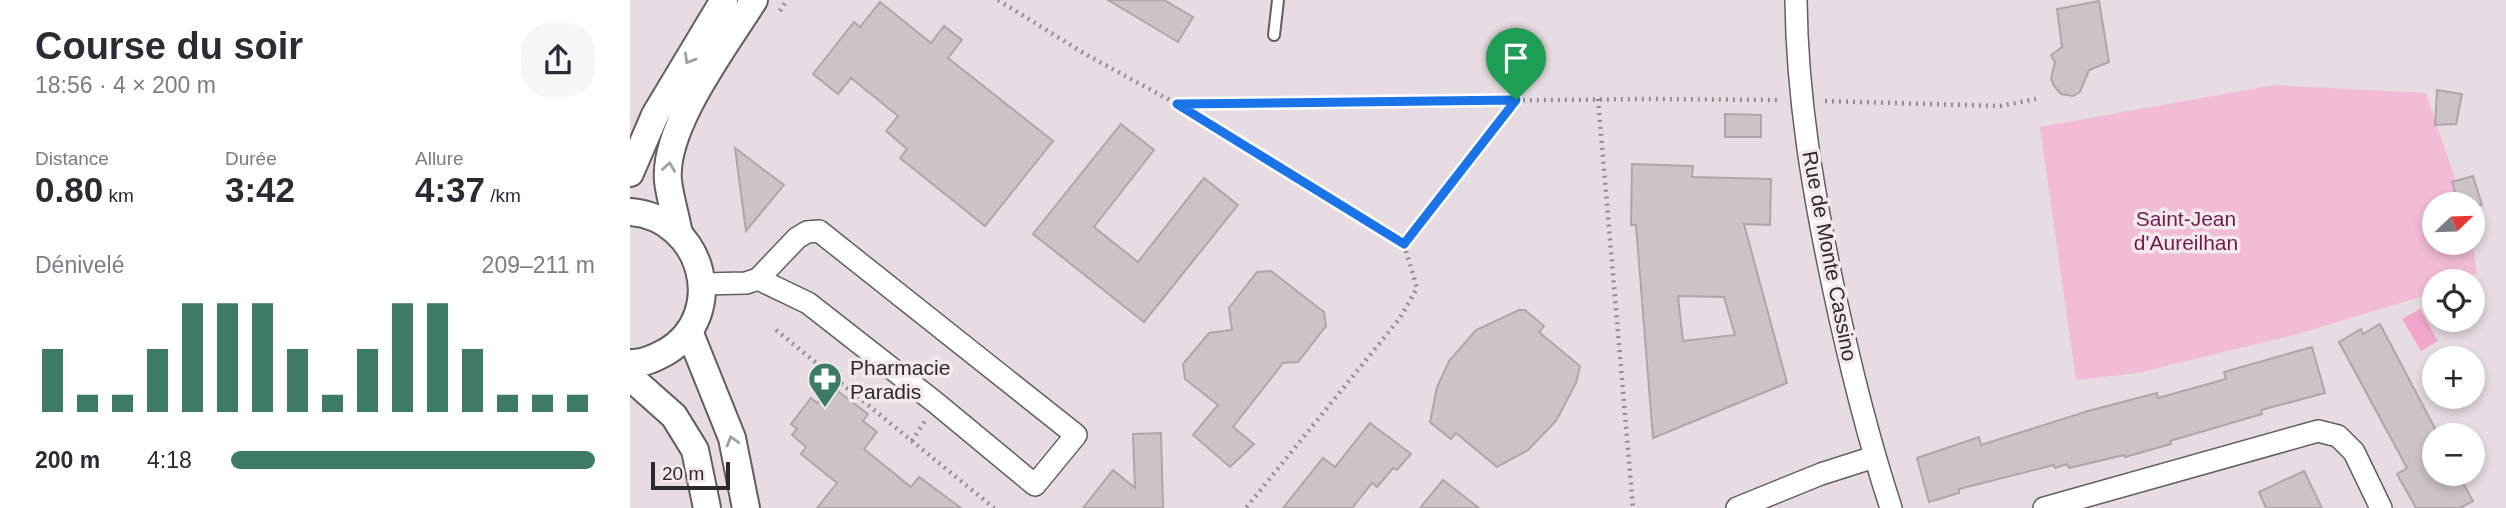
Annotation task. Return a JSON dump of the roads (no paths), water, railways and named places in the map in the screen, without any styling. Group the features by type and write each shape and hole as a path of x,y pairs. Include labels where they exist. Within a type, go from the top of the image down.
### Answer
{"street":[{"path":"630,173 655,115 724,0"},
{"path":"679,233 668,180 673,142 683,116 754,0"},
{"name":"Rue de Monte Cassino","path":"1796,0 1801,100 1819,219 1848,355 1874,457 1891,508"},
{"path":"630,212 661,220 679,233 696,258 702,284 699,310 689,331 674,347 654,359 630,363"},
{"path":"702,284 746,283 758,279 797,238 807,232 819,231 1076,435 1035,485 808,303 758,279"},
{"path":"689,331 732,438 747,508"},
{"path":"630,377 674,416 695,450 707,508"},
{"path":"2044,508 2318,431 2338,436 2354,452 2381,508"},
{"path":"1738,508 1821,474 1874,457"}],"lane":[{"path":"1273,35 1278,0"}],"place":[{"name":"Pharmacie Paradis","path":"825,409"}],"park label":[{"name":"Saint-Jean d'Aureilhan","path":"2186,230"}]}
